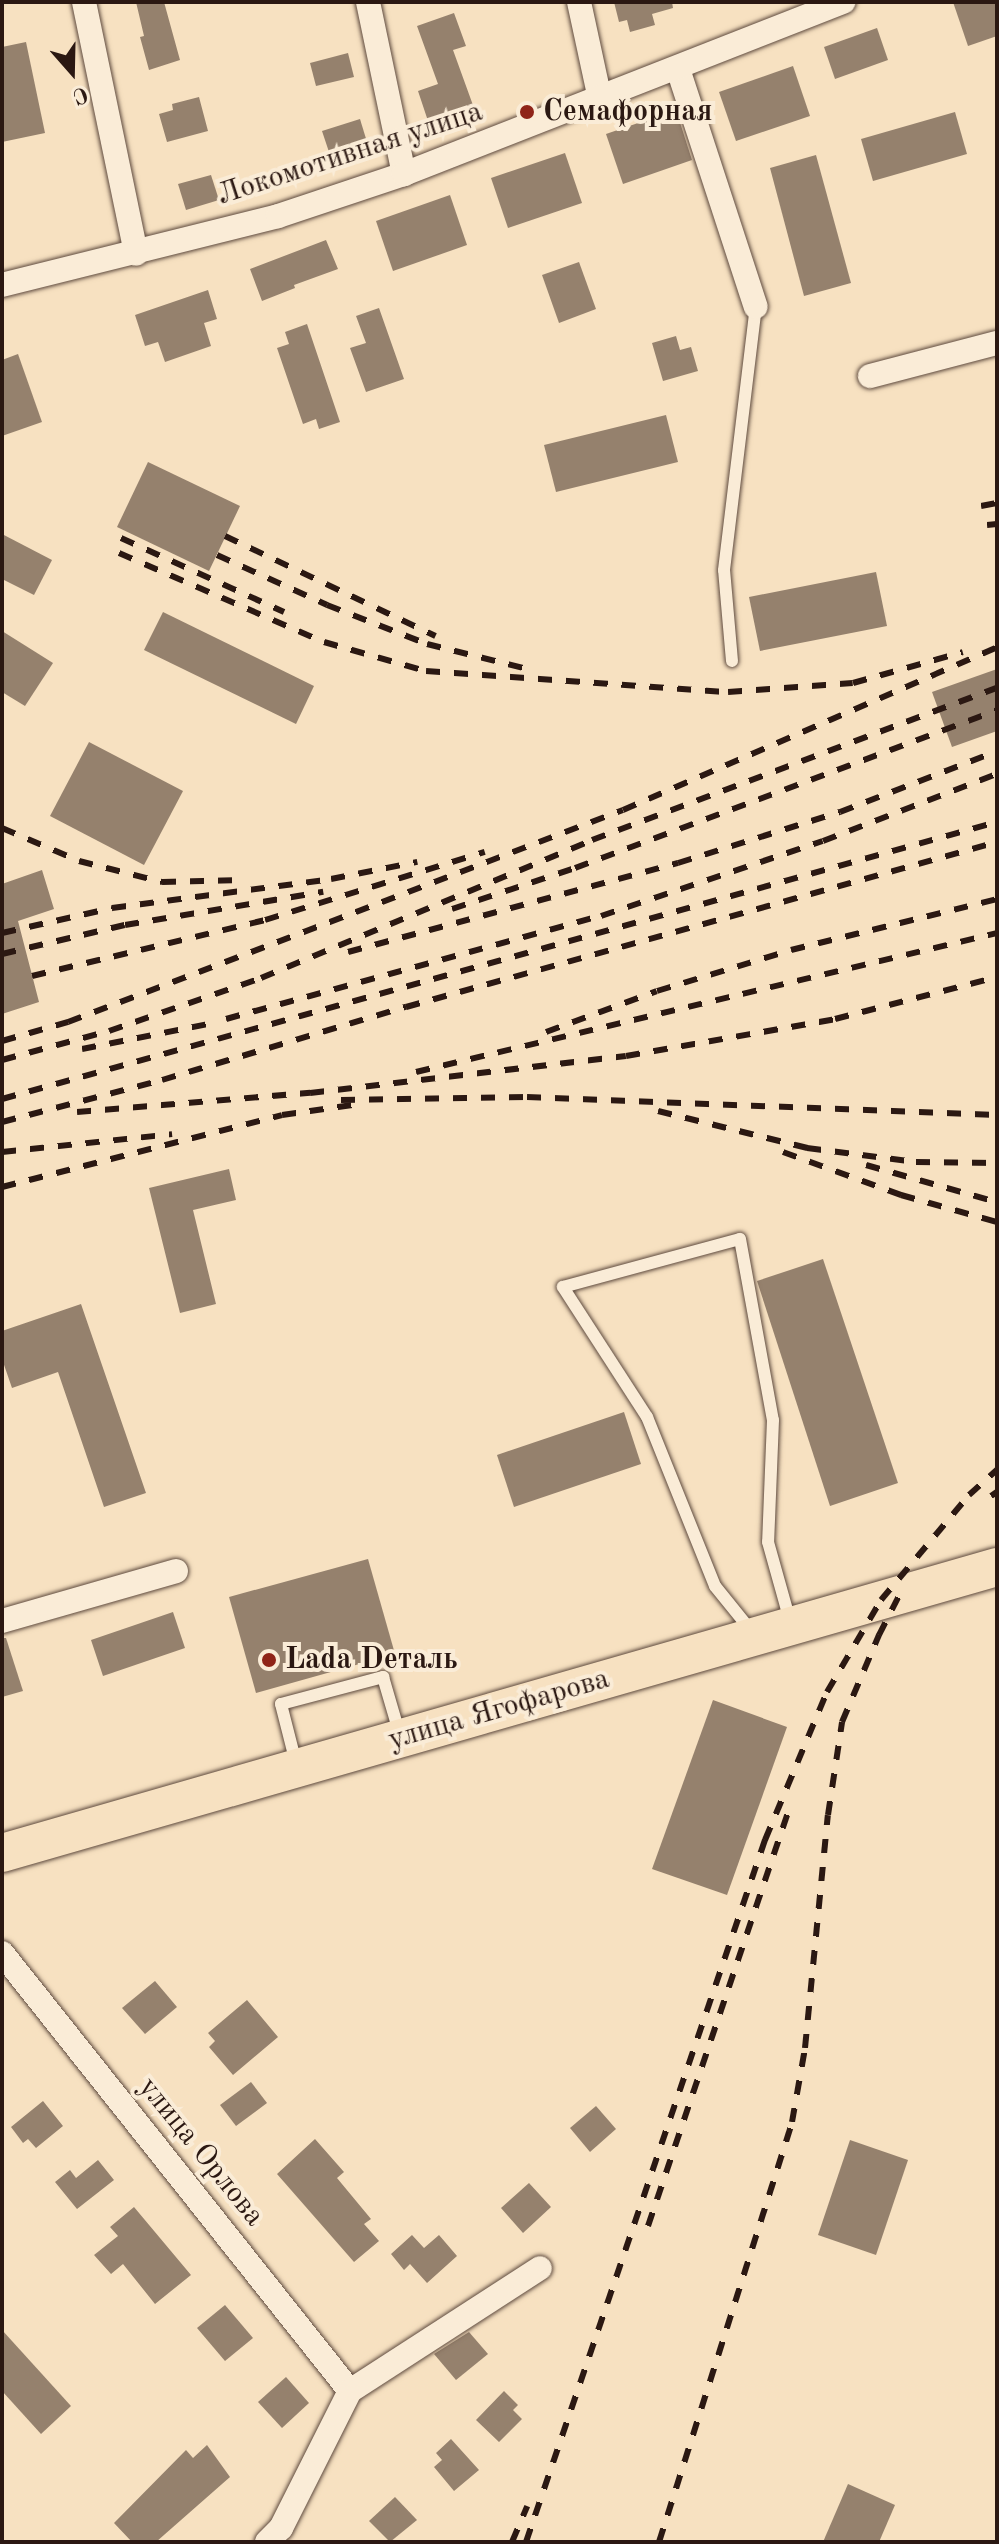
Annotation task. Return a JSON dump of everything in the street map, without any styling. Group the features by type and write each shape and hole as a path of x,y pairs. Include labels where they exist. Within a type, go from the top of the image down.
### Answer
{"main road":[{"name":"улица Ягофарова","path":"2,1853 997,1567"}],"street":[{"path":"84,2 136,254"},
{"path":"368,2 404,174"},
{"path":"579,2 600,99"},
{"name":"Локомотивная улица","path":"2,285 136,254 278,216 404,174 844,2"},
{"path":"678,69 756,307"},
{"path":"870,376 997,343"},
{"path":"2,1621 176,1571"},
{"name":"улица Орлова","path":"2,1953 350,2391"},
{"path":"267,2542 281,2528 350,2391 459,2324 540,2268"}],"lane":[{"path":"732,661 724,570 756,307"},
{"path":"755,1636 715,1586 647,1417 563,1287 740,1239 773,1420 768,1542 791,1625"},
{"path":"297,1768 281,1704 383,1677 401,1738"}],"building":[{"path":"136,2 164,2 180,60 149,70 140,37 144,36"},
{"path":"614,2 672,2 673,8 652,14 655,25 630,32 627,20 619,22"},
{"path":"953,2 997,2 997,36 968,46"},
{"path":"454,13 466,46 453,50 474,108 429,124 418,91 438,84 417,26"},
{"path":"877,28 888,60 835,79 824,47"},
{"path":"26,42 45,133 2,142 2,47"},
{"path":"348,53 354,77 316,86 310,63"},
{"path":"793,66 810,116 736,141 719,92"},
{"path":"199,97 208,131 167,142 159,114 173,110 172,104"},
{"path":"676,110 692,160 623,184 606,134"},
{"path":"955,112 967,154 873,181 861,139"},
{"path":"360,119 367,142 330,155 322,131"},
{"path":"565,153 582,203 508,228 491,178"},
{"path":"816,155 851,283 804,296 770,168"},
{"path":"211,175 219,200 186,210 178,184"},
{"path":"450,195 467,245 393,271 376,221"},
{"path":"326,240 338,269 262,301 250,269"},
{"path":"579,262 596,309 559,323 542,275"},
{"path":"208,290 217,319 204,323 211,346 165,362 158,342 145,346 135,315"},
{"path":"379,308 404,379 366,392 350,348 366,343 356,316"},
{"path":"307,324 340,422 319,429 316,419 303,424 277,348 289,344 285,332"},
{"path":"676,336 680,350 691,347 698,371 663,381 652,343"},
{"path":"18,354 42,422 2,436 2,360"},
{"path":"666,415 678,462 556,492 544,445"},
{"path":"148,462 240,506 209,571 117,527"},
{"path":"2,534 52,560 34,595 2,579"},
{"path":"876,572 887,626 760,651 749,597"},
{"path":"163,612 314,686 296,724 144,650"},
{"path":"2,631 53,663 25,706 2,692"},
{"path":"997,669 997,731 952,747 932,692"},
{"path":"89,742 183,791 144,865 50,816"},
{"path":"42,870 54,909 18,921 39,1002 2,1014 2,884"},
{"path":"229,1169 236,1200 193,1210 216,1304 180,1313 149,1188"},
{"path":"823,1259 898,1483 830,1506 757,1281"},
{"path":"81,1304 146,1493 104,1507 58,1372 12,1388 2,1359 2,1331"},
{"path":"624,1412 641,1464 514,1507 497,1455"},
{"path":"368,1559 395,1654 256,1693 229,1597"},
{"path":"173,1612 185,1648 103,1676 91,1640"},
{"path":"2,1638 6,1638 23,1691 2,1697"},
{"path":"713,1700 787,1727 727,1895 652,1869"},
{"path":"155,1981 177,2007 145,2034 122,2008"},
{"path":"247,2000 278,2037 233,2075 209,2047 215,2041 208,2033"},
{"path":"251,2082 267,2103 236,2126 220,2105"},
{"path":"43,2101 63,2126 36,2148 28,2139 23,2143 11,2127"},
{"path":"596,2106 616,2129 590,2152 570,2128"},
{"path":"315,2139 344,2172 337,2178 371,2219 364,2224 379,2241 354,2262 277,2174"},
{"path":"850,2140 908,2160 876,2255 818,2235"},
{"path":"98,2160 114,2180 77,2209 55,2182 70,2170 76,2178"},
{"path":"529,2183 551,2207 523,2233 501,2208"},
{"path":"134,2207 191,2275 155,2304 123,2264 111,2274 94,2255 118,2236 110,2227"},
{"path":"412,2235 424,2248 439,2235 457,2256 427,2283 410,2264 404,2270 391,2254"},
{"path":"225,2305 253,2338 225,2361 197,2328"},
{"path":"2,2330 71,2406 41,2434 2,2391"},
{"path":"469,2332 488,2354 456,2380 434,2354"},
{"path":"286,2377 309,2403 282,2428 258,2402"},
{"path":"504,2391 518,2405 513,2410 522,2419 499,2442 476,2420"},
{"path":"451,2439 479,2470 454,2491 434,2467 442,2460 436,2453"},
{"path":"207,2445 230,2477 156,2542 132,2542 114,2523 186,2450 193,2458"},
{"path":"848,2484 895,2505 879,2542 823,2542"},
{"path":"395,2497 417,2520 390,2542 369,2521"}],"railway":[{"path":"981,506 997,503"},
{"path":"987,525 997,524"},
{"path":"225,536 436,636"},
{"path":"121,538 284,612"},
{"path":"119,553 324,642 426,671 728,692 853,683 963,652"},
{"path":"217,555 327,605 427,644 527,669"},
{"path":"2,1041 68,1022 623,810 997,647"},
{"path":"2,1060 109,1031 261,978 592,840 997,688"},
{"path":"452,909 575,868 997,710"},
{"path":"348,952 678,863 840,812 997,751"},
{"path":"226,1019 601,916 823,841 997,774"},
{"path":"2,1099 997,822"},
{"path":"2,828 79,861 162,882 243,880"},
{"path":"2,1122 162,1080 406,1007 997,842"},
{"path":"32,976 265,920 485,852"},
{"path":"2,933 112,908 331,879 417,862"},
{"path":"2,954 125,925 323,892"},
{"path":"546,1032 657,991 791,950 997,899"},
{"path":"416,1072 997,933"},
{"path":"77,1112 310,1093 626,1056 835,1019 997,977"},
{"path":"82,1049 208,1024"},
{"path":"341,1100 527,1097 997,1115"},
{"path":"2,1187 282,1115 352,1105"},
{"path":"658,1111 807,1148 916,1162 997,1163"},
{"path":"2,1152 172,1134"},
{"path":"783,1152 901,1195 997,1222"},
{"path":"866,1165 997,1202"},
{"path":"526,2542 765,1840 827,1692 881,1600 969,1495 997,1470"},
{"path":"991,1496 997,1492"},
{"path":"659,2542 792,2122 805,2048 828,1815 842,1722 879,1635 904,1586"},
{"path":"648,2226 790,1806"},
{"path":"512,2542 527,2506"}],"place":[{"name":"Семафорная","path":"527,112"},
{"name":"Lada Dеталь","path":"269,1660"}]}
